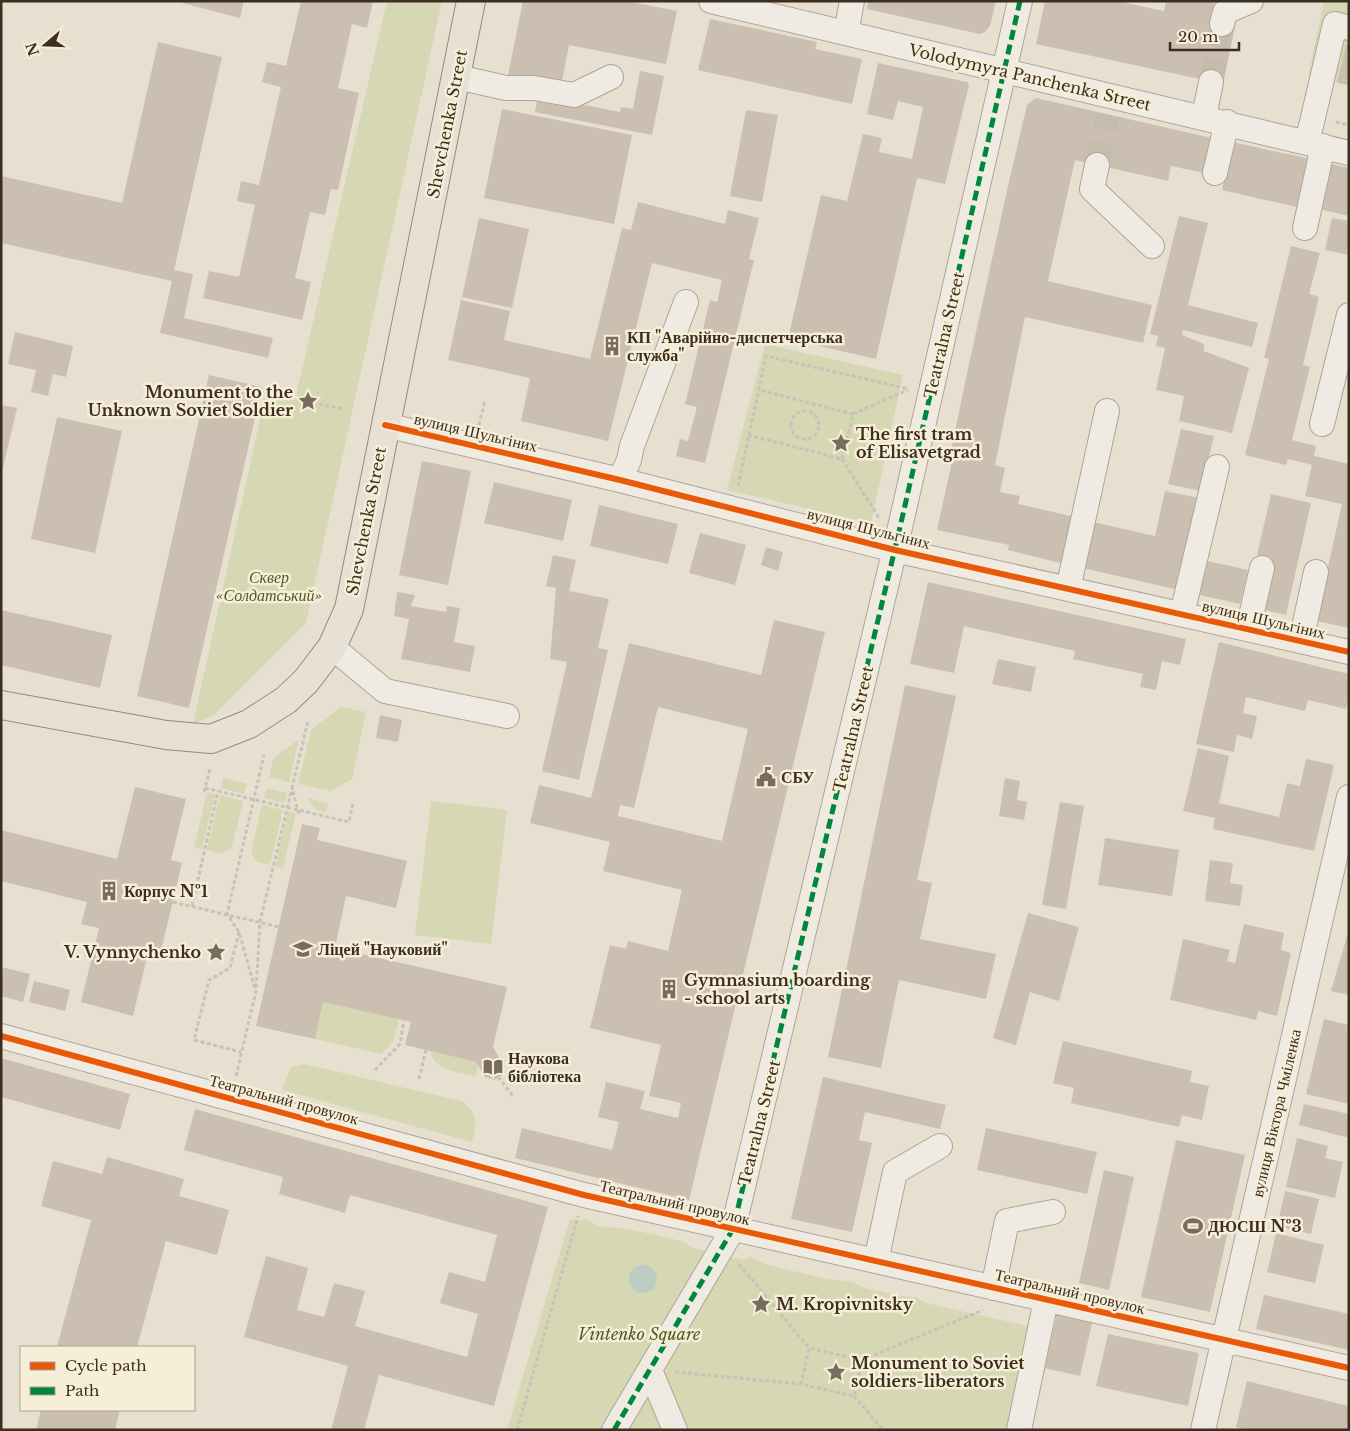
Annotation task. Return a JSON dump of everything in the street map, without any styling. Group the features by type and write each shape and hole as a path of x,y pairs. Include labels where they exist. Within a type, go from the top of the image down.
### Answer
{"main road":[{"name":"Shevchenka Street","path":"1,705 166,735 211,738 237,730 269,713 306,681 332,647 349,609 471,1"}],"street":[{"name":"Volodymyra Panchenka Street","path":"711,1 1004,71 1110,105 1204,117 1349,153"},
{"path":"846,34 852,1"},
{"name":"Teatralna Street","path":"614,1430 728,1237 895,550 1020,1"},
{"path":"1222,24 1225,12 1251,1"},
{"path":"1305,228 1315,145 1335,24 1349,28"},
{"path":"457,77 506,88 534,88 574,95 610,77"},
{"path":"1204,117 1211,82"},
{"path":"1215,173 1227,122"},
{"path":"1097,165 1092,189 1152,246"},
{"path":"620,480 686,302"},
{"path":"1322,424 1349,315"},
{"path":"1068,589 1107,411"},
{"name":"вулиця Шульгіних","path":"385,425 620,480 895,550 1349,652"},
{"path":"1182,614 1217,467"},
{"path":"1248,630 1262,568"},
{"path":"1301,641 1316,572"},
{"path":"332,647 385,691 507,716"},
{"name":"вулиця Віктора Чміленка","path":"1203,1430 1349,797"},
{"name":"Театральний провулок","path":"1,1036 728,1237 876,1261 1349,1368"},
{"path":"876,1261 896,1172 940,1146"},
{"path":"992,1288 1007,1221 1054,1212"},
{"path":"1019,1430 1046,1300"},
{"path":"650,1370 674,1430"}],"path":[{"path":"736,486 766,356 909,389 853,414 759,390"},
{"path":"479,426 484,401"},
{"path":"808,412 810,403"},
{"path":"319,404 343,409"},
{"path":"808,412 815,416 818,429 810,438 801,439 793,433 792,419 798,413 808,412"},
{"path":"842,459 853,414"},
{"path":"748,435 842,459 880,519"},
{"path":"798,448 801,439"},
{"path":"230,1098 256,992 260,922 308,721"},
{"path":"256,992 239,932 227,914 264,755"},
{"path":"210,769 205,790 218,791 286,807 298,812 348,822 353,802"},
{"path":"292,788 298,812"},
{"path":"192,906 218,791"},
{"path":"173,902 279,926"},
{"path":"239,932 230,968 209,980 194,1040 241,1052"},
{"path":"85,956 93,951"},
{"path":"375,1070 400,1044 404,1021"},
{"path":"419,1080 426,1050"},
{"path":"498,1077 513,1096"},
{"path":"517,1430 584,1196"},
{"path":"728,1237 809,1348 862,1360 1020,1294"},
{"path":"801,1384 809,1348"},
{"path":"854,1396 862,1360"},
{"path":"650,1370 801,1384 854,1396 883,1430"}],"green space":[{"name":"Сквер «Солдатський»","path":"387,1 442,1 306,623 213,716 193,724 266,392 295,400"},
{"path":"1324,1 1349,1 1349,85 1308,76"},
{"path":"765,344 903,375 871,523 727,490"},
{"path":"341,707 366,712 352,779 331,791 298,784 311,730"},
{"path":"299,739 289,782 269,777 273,759"},
{"path":"223,778 247,784 244,794 221,788"},
{"path":"266,788 287,793 285,803 264,798"},
{"path":"207,793 215,794 202,849 194,847"},
{"path":"220,795 243,801 232,847 222,854 207,850"},
{"path":"307,798 328,803 326,813 316,810"},
{"path":"431,801 507,810 491,944 415,935"},
{"path":"262,805 283,810 270,865 257,862 251,852"},
{"path":"288,811 296,813 283,868 275,867"},
{"path":"323,1002 399,1019 393,1042 381,1054 315,1039"},
{"path":"430,1051 476,1062 478,1066 476,1076 455,1072 442,1067 433,1058"},
{"path":"304,1064 461,1101 471,1109 475,1119 472,1142 282,1090 291,1067"},
{"name":"Vintenko Square","path":"570,1219 577,1221 586,1219 598,1226 628,1229 670,1238 686,1243 690,1247 743,1260 751,1257 768,1265 827,1279 853,1282 865,1288 900,1296 917,1297 926,1303 1032,1327 1010,1430 507,1430"}],"shaded area":[{"path":"643,1265 653,1269 657,1279 653,1289 643,1293 633,1289 629,1279 633,1269"}],"building":[{"path":"175,1 244,1 240,18"},
{"path":"301,1 373,1 367,28 352,24 338,88 359,93 338,190 331,189 325,215 310,212 295,278 311,282 302,320 203,298 209,271 239,277 255,205 237,201 241,181 259,185 281,87 262,82 267,62 286,66"},
{"path":"523,1 626,1 677,11 666,64 569,45 561,86 508,75"},
{"path":"868,1 996,1 990,26 985,32 980,34 867,9"},
{"path":"1045,1 1117,1 1164,11 1166,1 1215,1 1210,22 1235,27 1223,84 1036,44"},
{"path":"710,19 817,42 815,49 862,59 852,104 698,70"},
{"path":"158,42 222,57 174,270 193,274 184,318 273,338 268,358 160,333 172,281 1,243 1,176 122,203"},
{"path":"1346,45 1349,46 1349,85 1337,83"},
{"path":"878,63 967,82 969,85 945,184 917,178 876,359 788,339 821,195 847,201 863,134 882,138 879,152 912,159 923,107 898,101 893,120 867,114"},
{"path":"640,71 664,76 652,135 535,112 538,96 620,112 621,107 633,109"},
{"path":"1036,98 1212,138 1204,173 1171,166 1168,181 1075,160 1048,281 1152,305 1143,343 1025,317 995,465 1005,468 1000,492 1020,496 1018,504 1075,517 1064,564 1008,550 1009,545 937,530 953,457 950,456 966,378 1010,177 1027,105"},
{"path":"502,109 632,135 614,224 484,198"},
{"path":"746,110 778,115 762,202 730,196"},
{"path":"1232,142 1315,160 1305,209 1222,190"},
{"path":"1325,163 1349,168 1349,216 1315,208"},
{"path":"638,202 725,224 728,210 759,218 749,259 754,260 705,463 676,456 680,439 688,441 697,407 685,404 710,300 717,302 722,280 652,263 608,441 521,421 530,378 448,360 461,300 510,311 504,340 590,359 622,228 631,230"},
{"path":"1179,216 1208,223 1188,305 1258,323 1252,347 1183,330 1182,335 1204,344 1204,351 1249,368 1232,433 1179,421 1184,396 1156,390 1165,348 1156,346 1158,336 1150,334"},
{"path":"479,218 529,229 512,308 462,297"},
{"path":"1332,218 1349,221 1349,255 1325,250"},
{"path":"1291,246 1320,253 1309,294 1319,297 1303,365 1310,367 1292,440 1316,446 1314,456 1349,464 1349,628 1316,621 1342,504 1305,496 1312,465 1288,459 1286,465 1245,455 1269,359 1264,358"},
{"path":"15,332 73,346 66,377 53,374 48,396 31,392 36,370 8,364"},
{"path":"209,375 262,387 189,708 137,696"},
{"path":"1,405 17,408 2,472 1,472"},
{"path":"57,417 122,431 95,553 31,539"},
{"path":"1181,429 1214,436 1201,491 1168,484"},
{"path":"422,461 471,471 448,585 399,575"},
{"path":"494,482 572,500 563,541 484,523"},
{"path":"1165,491 1203,499 1183,591 1083,568 1093,522 1155,536"},
{"path":"1271,494 1311,503 1286,615 1260,609 1271,558 1257,555"},
{"path":"599,505 678,524 668,564 590,546"},
{"path":"700,533 746,545 735,585 689,573"},
{"path":"766,547 783,552 778,571 761,565"},
{"path":"553,555 576,560 569,591 609,599 598,648 608,650 579,780 542,771 567,662 550,659 556,588 546,586"},
{"path":"1199,559 1248,570 1240,604 1191,593"},
{"path":"928,582 1186,639 1180,665 1162,661 1156,690 1140,687 1143,674 1073,659 1075,651 964,626 954,673 910,664"},
{"path":"397,592 415,595 411,606 446,612 447,606 460,608 454,642 475,646 470,672 401,659 409,619 394,616"},
{"path":"1,610 112,635 100,688 1,665"},
{"path":"774,620 825,632 689,1200 515,1158 522,1128 612,1150 619,1122 598,1117 606,1082 645,1091 640,1109 678,1118 681,1103 649,1096 661,1045 590,1028 610,945 626,949 628,941 668,951 682,890 603,871 610,842 530,823 539,785 591,798 629,643 761,675","holes":["658,707 748,729 722,841 618,816 620,805 634,808"]},
{"path":"1219,642 1349,674 1349,698 1346,709 1308,700 1305,711 1246,697 1243,713 1257,716 1252,739 1237,735 1234,752 1196,744"},
{"path":"998,659 1036,667 1031,692 992,684"},
{"path":"905,685 956,696 917,880 932,883 920,939 996,954 986,999 899,980 881,1068 828,1057"},
{"path":"380,715 402,720 398,742 376,738"},
{"path":"1198,748 1229,756 1219,803 1279,817 1287,783 1300,786 1306,759 1334,765 1314,851 1213,829 1215,818 1183,811"},
{"path":"1005,778 1020,781 1017,800 1027,802 1024,820 999,816"},
{"name":"Корпус №1","path":"135,787 186,799 171,860 182,863 159,959 147,957 133,1016 81,1002 99,928 81,924 87,902 1,881 1,830 117,859"},
{"path":"1060,802 1084,806 1066,909 1042,905"},
{"path":"302,824 320,828 317,840 407,861 396,908 346,896 335,948 507,987 493,1047 504,1066 502,1075 494,1080 485,1077 476,1062 405,1045 411,1022 323,1002 315,1039 256,1026"},
{"path":"1105,838 1179,850 1172,896 1098,885"},
{"path":"1210,860 1233,863 1230,883 1243,885 1240,906 1205,901"},
{"path":"1028,913 1079,927 1059,1001 1030,992 1016,1045 993,1038"},
{"path":"1244,924 1284,933 1281,950 1291,953 1277,1016 1258,1011 1256,1020 1170,1000 1183,939 1230,950 1227,961 1235,963"},
{"path":"1349,929 1349,995 1331,991"},
{"path":"1,967 30,974 23,1002 1,996"},
{"path":"34,981 70,990 65,1011 29,1002"},
{"path":"1324,1019 1349,1025 1349,1104 1306,1094"},
{"path":"1063,1041 1192,1071 1190,1082 1209,1086 1202,1120 1182,1115 1179,1127 1071,1103 1074,1088 1053,1083"},
{"path":"1,1058 130,1094 120,1130 1,1097"},
{"path":"823,1077 946,1105 940,1129 865,1112 859,1140 872,1143 852,1232 791,1219"},
{"path":"1304,1104 1349,1114 1349,1138 1299,1125"},
{"path":"195,1109 548,1207 494,1406 379,1375 364,1430 331,1430 348,1366 244,1337 266,1256 308,1268 297,1310 324,1317 334,1283 365,1291 355,1326 467,1357 478,1314 440,1303 449,1272 485,1282 497,1235 350,1195 345,1213 279,1194 283,1177 184,1150"},
{"path":"986,1128 1097,1152 1087,1194 977,1170"},
{"path":"1297,1138 1328,1146 1325,1158 1343,1162 1335,1198 1286,1187"},
{"name":"ДЮСШ №3","path":"1176,1140 1245,1155 1210,1312 1141,1297"},
{"path":"107,1157 184,1179 179,1196 229,1210 217,1255 166,1241 137,1346 57,1346 91,1220 41,1206 53,1161 102,1174"},
{"path":"1104,1170 1134,1177 1109,1290 1079,1283"},
{"path":"1285,1191 1319,1199 1311,1234 1277,1226"},
{"path":"1276,1233 1324,1245 1315,1283 1267,1272"},
{"path":"1264,1295 1349,1314 1349,1350 1256,1329"},
{"path":"1057,1315 1092,1323 1080,1376 1044,1368"},
{"path":"1108,1334 1199,1353 1188,1406 1096,1386"},
{"path":"1247,1381 1349,1406 1349,1430 1249,1430 1236,1427"},
{"path":"41,1411 120,1411 115,1430 36,1430"}],"tunnel":[{"path":"1211,82 1222,24"},
{"path":"1097,165 1108,115"}],"marked path":[{"path":"614,1430 733,1229 898,536 1020,1"}],"cycle path":[{"path":"385,425 620,480 895,550 1349,652"},
{"path":"1,1036 584,1195 1349,1368"}],"place":[{"name":"КП \"Аварійно-диспетчерська служба\"","path":"612,346"},
{"name":"Monument to the Unknown Soviet Soldier","path":"308,401"},
{"name":"The first tram of Elisavetgrad","path":"841,443"},
{"name":"СБУ","path":"766,777"},
{"name":"Корпус №1","path":"109,891"},
{"name":"Ліцей \"Науковий\"","path":"303,949"},
{"name":"V. Vynnychenko","path":"216,952"},
{"name":"Gymnasium boarding - school arts","path":"669,989"},
{"name":"Наукова бібліотека","path":"493,1067"},
{"name":"ДЮСШ №3","path":"1193,1226"},
{"name":"M. Kropivnitsky","path":"761,1304"},
{"name":"Monument to Soviet soldiers-liberators","path":"836,1372"}]}
